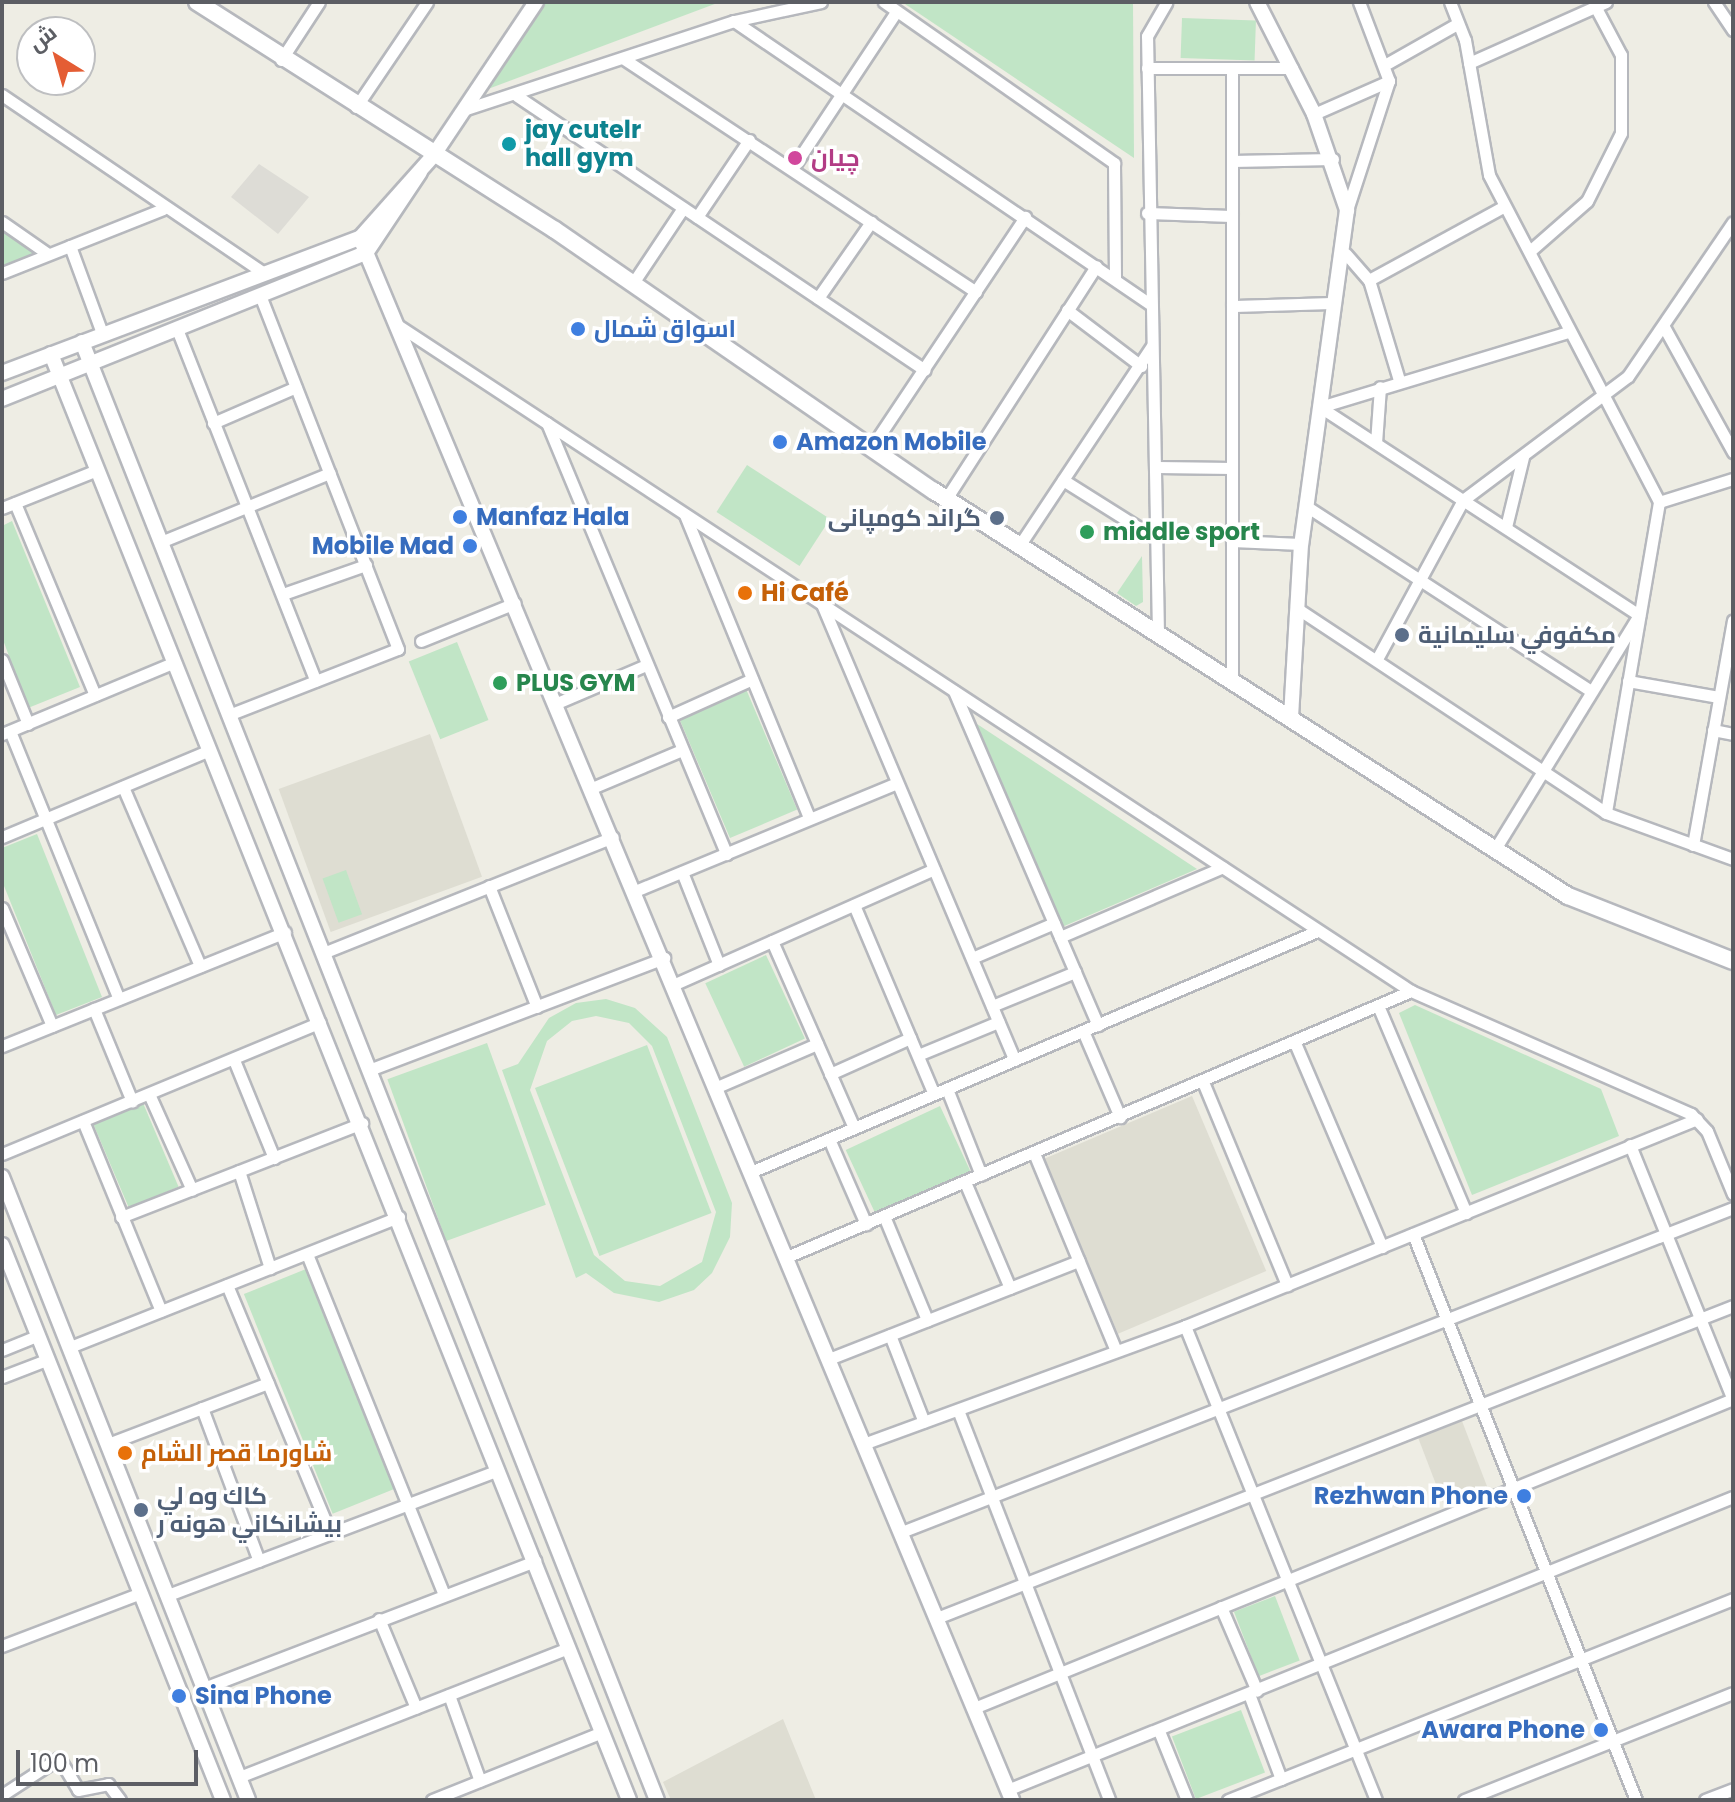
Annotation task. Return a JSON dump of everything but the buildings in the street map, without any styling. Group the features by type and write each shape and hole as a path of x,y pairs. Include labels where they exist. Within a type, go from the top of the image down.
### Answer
{"main road":[{"path":"199,2 281,60 633,283 946,499 1568,896 1733,961"}],"street":[{"path":"281,60 319,2"},
{"path":"356,107 427,2"},
{"path":"2,373 360,238 433,156 536,2"},
{"path":"466,109 517,96 734,21 821,2"},
{"path":"884,2 1114,163 1115,279"},
{"path":"1158,634 1157,467 1147,213 1147,68 1150,24 1167,2"},
{"path":"1257,2 1314,114 1333,159 1347,210 1346,254 1334,303 1301,544 1291,719"},
{"path":"1347,210 1389,81 1388,63 1359,2"},
{"path":"1450,2 1469,63 1480,147 1503,207 1531,250 1602,401 1659,502 1606,813"},
{"path":"1714,2 1733,30"},
{"path":"1469,63 1600,4 1621,55 1621,133 1587,201 1531,250"},
{"path":"792,169 840,92 896,12"},
{"path":"734,21 1150,304"},
{"path":"1388,63 1457,24"},
{"path":"624,59 976,292"},
{"path":"1147,68 1292,68"},
{"path":"1232,69 1232,680"},
{"path":"1314,114 1389,81"},
{"path":"2,95 163,209 265,274"},
{"path":"517,96 924,370"},
{"path":"697,217 749,140"},
{"path":"1232,161 1333,159"},
{"path":"2,399 366,253 420,172"},
{"path":"1369,280 1503,207"},
{"path":"633,283 683,208"},
{"path":"2,273 163,209"},
{"path":"1147,213 1232,216"},
{"path":"871,448 1025,217"},
{"path":"2,222 48,254"},
{"path":"818,298 871,222"},
{"path":"1377,659 1463,500 1602,401 1664,327 1733,222"},
{"path":"360,238 904,1531 1010,1795 1092,1758 1733,1497"},
{"path":"70,246 102,333"},
{"path":"1346,254 1369,280 1399,380"},
{"path":"946,499 1096,266"},
{"path":"231,714 398,649 260,295"},
{"path":"1232,306 1334,303"},
{"path":"1067,310 1141,366"},
{"path":"399,326 954,689 1223,867 1315,932 1411,991 1697,1119 1733,1194"},
{"path":"1664,327 1733,452"},
{"path":"177,329 316,681"},
{"path":"1320,407 1399,380 1569,332"},
{"path":"82,342 657,1800"},
{"path":"1019,546 1152,346"},
{"path":"51,354 427,1285 629,1800"},
{"path":"213,423 296,387"},
{"path":"1376,443 1380,387"},
{"path":"1320,407 1639,615"},
{"path":"547,423 726,854"},
{"path":"1506,527 1523,457"},
{"path":"1157,467 1232,468"},
{"path":"2,508 97,470"},
{"path":"163,541 330,473"},
{"path":"1659,502 1733,479"},
{"path":"1063,480 1157,539"},
{"path":"15,503 95,695"},
{"path":"1306,506 1591,691"},
{"path":"685,514 809,818"},
{"path":"1232,541 1301,544"},
{"path":"283,594 366,565"},
{"path":"421,641 515,603"},
{"path":"821,604 1015,1060"},
{"path":"1298,609 1606,813 1733,859"},
{"path":"1495,849 1639,615"},
{"path":"1693,845 1719,697 1728,668 1733,621"},
{"path":"2,660 28,724"},
{"path":"119,999 6,733 175,662"},
{"path":"557,703 646,665"},
{"path":"668,717 752,679"},
{"path":"1628,681 1719,697"},
{"path":"954,689 1098,1025"},
{"path":"1713,730 1733,734"},
{"path":"2,837 210,750"},
{"path":"592,788 682,750"},
{"path":"635,891 897,783"},
{"path":"123,787 200,966"},
{"path":"323,953 613,837"},
{"path":"1060,937 1223,867"},
{"path":"675,984 934,869"},
{"path":"682,872 719,965"},
{"path":"489,886 537,1007"},
{"path":"273,901 299,891"},
{"path":"854,905 934,1094"},
{"path":"2,908 52,1026"},
{"path":"972,958 1054,923"},
{"path":"2,1046 285,932"},
{"path":"753,1171 1315,932"},
{"path":"772,941 854,1128"},
{"path":"369,1070 664,958"},
{"path":"992,1006 1075,972"},
{"path":"789,1256 1379,1008 1411,991"},
{"path":"1379,1008 1466,1213"},
{"path":"94,1009 132,1101"},
{"path":"2,1154 320,1022"},
{"path":"918,1055 998,1022"},
{"path":"1083,1031 1120,1117"},
{"path":"830,1074 910,1038"},
{"path":"1295,1043 1382,1247"},
{"path":"717,1087 817,1044"},
{"path":"234,1060 274,1158"},
{"path":"1203,1082 1287,1285"},
{"path":"947,1089 981,1175"},
{"path":"149,1094 192,1190"},
{"path":"866,1443 1185,1326 1697,1119"},
{"path":"83,1121 161,1311"},
{"path":"121,1217 362,1123"},
{"path":"829,1139 866,1224"},
{"path":"974,1708 1733,1399 1630,1145"},
{"path":"1034,1153 1116,1351"},
{"path":"239,1171 270,1268"},
{"path":"2,1177 248,1800"},
{"path":"965,1182 1010,1288"},
{"path":"904,1531 1733,1208"},
{"path":"884,1216 927,1320"},
{"path":"70,1347 399,1217"},
{"path":"1413,1234 1636,1800"},
{"path":"2,1245 223,1800"},
{"path":"307,1254 444,1594"},
{"path":"831,1358 1079,1261"},
{"path":"427,1285 449,1277"},
{"path":"227,1285 330,1533"},
{"path":"939,1617 1733,1306"},
{"path":"1185,1326 1376,1800"},
{"path":"890,1335 924,1422"},
{"path":"2,1350 37,1336"},
{"path":"2,1377 46,1360"},
{"path":"108,1444 268,1383"},
{"path":"202,1408 259,1561"},
{"path":"958,1410 1109,1800"},
{"path":"168,1595 498,1470"},
{"path":"204,1688 535,1561"},
{"path":"2,1646 141,1593"},
{"path":"553,1607 576,1597"},
{"path":"1233,1799 1733,1599"},
{"path":"1221,1607 1281,1779"},
{"path":"379,1619 416,1708"},
{"path":"239,1777 569,1648"},
{"path":"1464,1800 1733,1693"},
{"path":"449,1695 480,1781"},
{"path":"1159,1731 1187,1800"},
{"path":"432,1800 447,1797 602,1732"},
{"path":"2,1795 59,1758 78,1790 108,1784 120,1800"},
{"path":"1705,1800 1733,1789"}],"shaded area":[{"path":"259,164 309,197 278,234 231,197"},
{"path":"430,734 482,877 331,932 279,789"},
{"path":"1192,1096 1266,1271 1118,1334 1044,1159"},
{"path":"1462,1421 1488,1489 1444,1506 1418,1438"},
{"path":"783,1719 816,1800 671,1800 663,1782"}],"green space":[{"path":"546,2 720,2 488,89"},
{"path":"902,2 1133,2 1134,158"},
{"path":"1182,18 1256,21 1255,61 1181,58"},
{"path":"2,230 36,253 2,266"},
{"path":"747,465 830,519 800,566 717,512"},
{"path":"12,521 80,687 28,708 2,637 2,526"},
{"path":"1142,556 1143,602 1136,606 1117,593"},
{"path":"457,642 488,720 440,739 409,661"},
{"path":"746,689 797,810 730,838 679,718"},
{"path":"977,724 1197,869 1062,927"},
{"path":"37,834 102,997 56,1015 2,881 2,848"},
{"path":"346,870 362,914 339,923 323,879"},
{"path":"766,955 805,1038 744,1067 705,983"},
{"path":"606,999 635,1008 667,1037 732,1203 730,1237 712,1273 694,1290 659,1302 614,1293 586,1273 576,1278 502,1070 518,1064 549,1018 576,1003","holes":["596,1016 629,1023 652,1046 716,1212 702,1262 660,1286 625,1281 594,1255 530,1090 547,1041 572,1021"]},
{"path":"1415,1005 1601,1089 1619,1136 1472,1195 1399,1013"},
{"path":"487,1043 546,1205 446,1241 387,1079"},
{"path":"647,1045 712,1213 599,1256 535,1088"},
{"path":"143,1103 179,1187 129,1208 93,1124"},
{"path":"940,1106 970,1171 876,1215 846,1150"},
{"path":"306,1269 395,1489 333,1514 244,1294"},
{"path":"1275,1596 1300,1660 1259,1676 1234,1612"},
{"path":"1241,1710 1265,1773 1196,1799 1172,1737"}],"place":[{"name":"jay cutelr hall gym","path":"509,144"},
{"name":"چيان","path":"795,158"},
{"name":"اسواق شمال","path":"578,329"},
{"name":"Amazon Mobile","path":"780,442"},
{"name":"Manfaz Hala","path":"460,517"},
{"name":"گراند كومپانى","path":"997,518"},
{"name":"middle sport","path":"1087,532"},
{"name":"Mobile Mad","path":"470,546"},
{"name":"Hi Café","path":"745,593"},
{"name":"مكفوفي سليمانية","path":"1402,635"},
{"name":"PLUS GYM","path":"500,683"},
{"name":"شاورما قصر الشام","path":"125,1453"},
{"name":"Rezhwan Phone","path":"1524,1496"},
{"name":"كاك وه لي بيشانكاني هونه ر","path":"141,1510"},
{"name":"Sina Phone","path":"179,1696"},
{"name":"Awara Phone","path":"1601,1730"}]}
